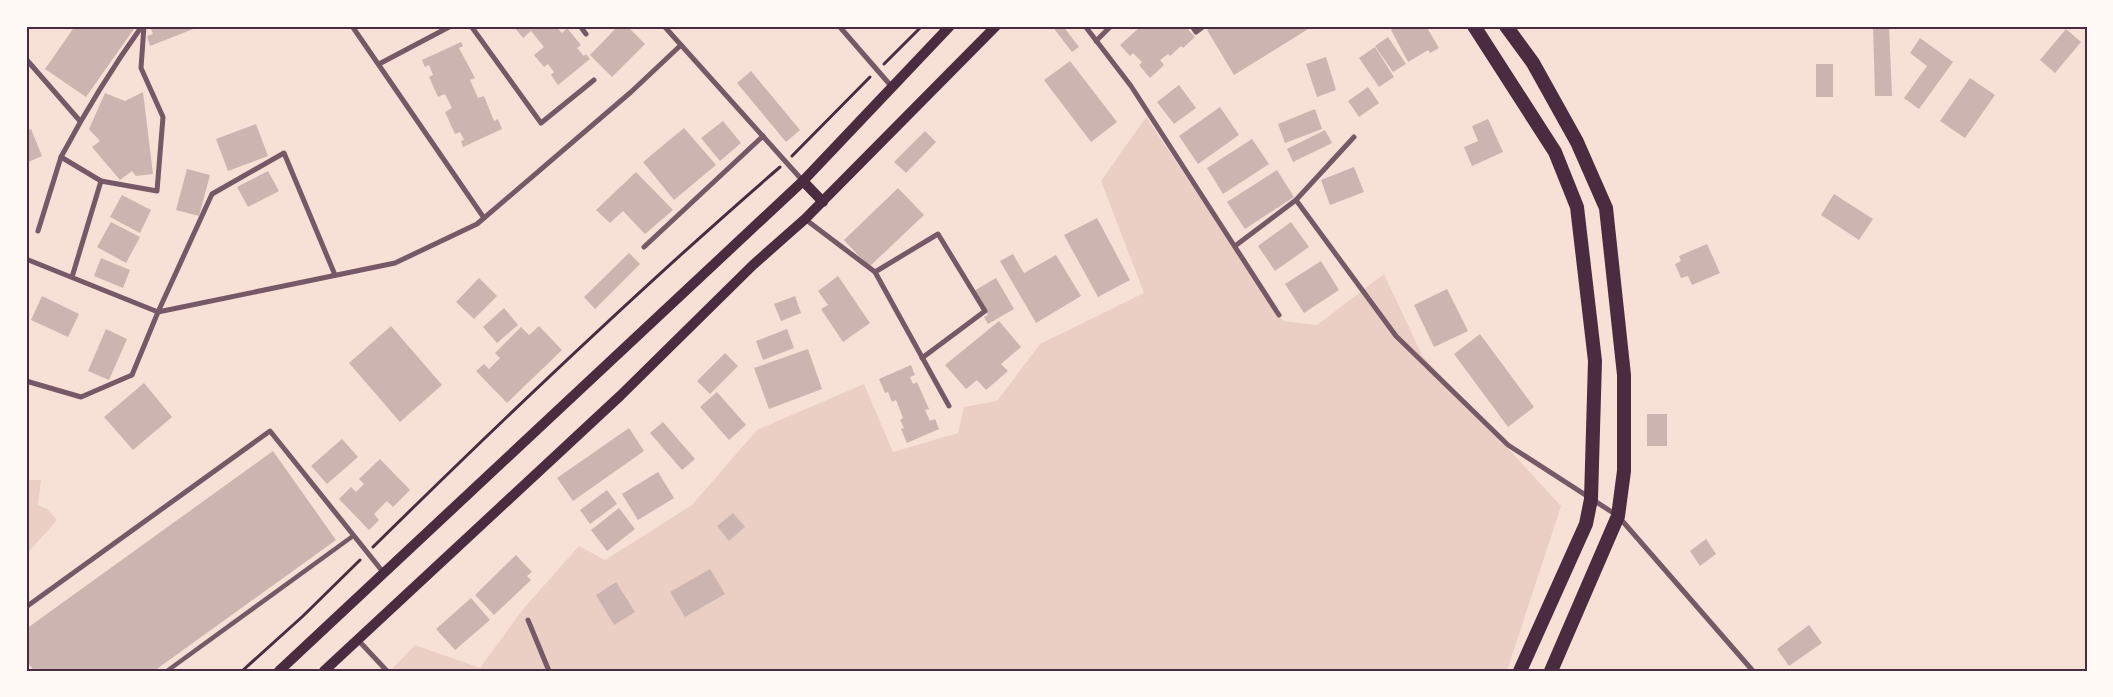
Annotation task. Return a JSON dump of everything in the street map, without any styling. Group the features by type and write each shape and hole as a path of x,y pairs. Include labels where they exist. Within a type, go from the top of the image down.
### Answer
{"highway":[{"path":"1474,26 1555,152 1577,207 1595,361 1591,499 1586,524 1520,671"},
{"path":"1506,26 1533,63 1572,133 1606,208 1624,375 1624,471 1618,516 1551,671"}],"main road":[{"path":"279,671 803,181 950,26"},
{"path":"324,671 671,348 754,265 823,202 996,26"},
{"path":"803,181 823,202"}],"street":[{"path":"38,231 60,157 118,60 143,26"},
{"path":"60,157 100,181 157,191 163,117 141,68 143,26"},
{"path":"352,26 484,218"},
{"path":"379,64 451,26"},
{"path":"471,26 541,123 594,80"},
{"path":"580,26 586,34"},
{"path":"664,26 803,181"},
{"path":"839,26 892,87"},
{"path":"1085,26 1131,86 1279,315"},
{"path":"1096,41 1111,26"},
{"path":"1192,26 1196,32 1204,26"},
{"path":"26,259 158,312 395,262 477,224 631,92 681,45"},
{"path":"26,59 80,122"},
{"path":"644,247 763,136"},
{"path":"1235,246 1296,200 1354,137"},
{"path":"26,381 81,397 132,375 158,312 212,194 284,153 335,275"},
{"path":"72,278 100,181"},
{"path":"1296,200 1396,336 1508,445 1618,516 1753,671"},
{"path":"805,219 875,272 949,406"},
{"path":"875,272 938,234 985,311 922,358"},
{"path":"26,607 270,431 383,572"},
{"path":"167,671 353,536"},
{"path":"528,620 549,671"},
{"path":"358,640 387,671"}],"path":[{"path":"372,548 534,392 715,223 786,161 922,26"},
{"path":"242,671 303,616 365,555"}],"shaded area":[{"path":"1146,117 1283,321 1317,325 1384,274 1422,355 1561,506 1507,671 390,671 415,645 480,668 524,608 579,546 605,560 692,505 757,430 864,384 893,452 958,433 964,407 997,401 1040,344 1144,293 1101,181"},
{"path":"26,480 41,480 38,505 47,509 57,520 26,555"}],"building":[{"path":"75,26 136,26 86,97 45,69"},
{"path":"154,26 201,26 150,46 147,36 153,34 151,29"},
{"path":"518,26 556,26 562,33 567,28 581,45 577,48 584,56 586,54 590,59 558,85 551,75 554,72 548,64 544,67 534,55 544,47 531,31 523,38 515,28"},
{"path":"618,26 627,26 645,44 612,77 590,55"},
{"path":"1052,26 1063,26 1079,47 1072,52"},
{"path":"1141,26 1178,26 1181,29 1185,26 1195,37 1183,48 1181,46 1170,56 1168,54 1160,60 1164,65 1150,78 1139,65 1142,62 1133,53 1130,56 1120,45"},
{"path":"1214,26 1313,26 1234,75 1207,30"},
{"path":"1397,26 1426,26 1439,48 1430,53 1428,50 1408,62 1391,30"},
{"path":"1889,26 1892,96 1875,96 1873,27"},
{"path":"2066,29 2081,42 2055,73 2040,60"},
{"path":"1388,37 1406,64 1393,72 1375,46"},
{"path":"1920,38 1953,62 1919,109 1904,98 1927,66 1910,53"},
{"path":"461,42 463,46 459,48 475,78 470,80 478,98 484,96 494,121 498,119 502,129 463,147 461,141 464,140 460,132 455,134 445,112 452,108 445,94 438,97 429,77 433,75 429,65 425,67 422,60"},
{"path":"1375,47 1394,77 1379,87 1359,58"},
{"path":"1326,57 1336,90 1317,97 1306,64"},
{"path":"1070,61 1117,122 1091,142 1044,80"},
{"path":"1816,64 1833,64 1833,97 1816,97"},
{"path":"751,71 800,130 786,142 737,83"},
{"path":"1970,78 1995,95 1965,138 1940,121"},
{"path":"1179,85 1196,108 1174,124 1157,102"},
{"path":"1368,87 1379,103 1359,117 1348,101"},
{"path":"143,92 153,174 136,176 132,171 120,180 92,147 100,141 89,129 105,93 125,101"},
{"path":"1220,107 1239,135 1198,164 1179,136"},
{"path":"1315,109 1322,129 1285,143 1278,124"},
{"path":"1488,119 1503,152 1472,166 1464,147 1478,141 1472,126"},
{"path":"723,121 741,143 720,161 701,138"},
{"path":"256,124 268,156 228,171 216,139"},
{"path":"684,128 716,165 674,200 643,162"},
{"path":"31,129 42,156 26,163 26,131"},
{"path":"1325,130 1332,143 1293,162 1287,149"},
{"path":"925,131 936,142 906,173 894,162"},
{"path":"1252,139 1269,164 1223,194 1207,168"},
{"path":"1354,167 1364,192 1330,205 1321,180"},
{"path":"187,169 210,175 199,216 176,210"},
{"path":"1277,170 1294,197 1245,229 1227,202"},
{"path":"268,171 279,191 248,207 237,187"},
{"path":"636,172 673,210 645,234 623,211 610,223 596,210"},
{"path":"898,188 924,215 869,267 844,240"},
{"path":"1834,194 1873,219 1859,240 1821,215"},
{"path":"122,195 151,210 140,233 110,217"},
{"path":"1097,218 1130,280 1098,297 1064,235"},
{"path":"111,222 140,237 126,263 97,247"},
{"path":"1291,222 1309,247 1275,271 1258,246"},
{"path":"1707,244 1720,273 1692,285 1688,276 1681,278 1675,264 1681,261 1679,256"},
{"path":"629,253 640,264 595,309 584,297"},
{"path":"1013,254 1024,273 1056,255 1081,296 1036,323 1000,261"},
{"path":"101,258 130,270 123,288 94,276"},
{"path":"1321,261 1339,290 1304,313 1285,284"},
{"path":"838,276 870,323 843,342 821,309 828,305 818,291"},
{"path":"479,278 497,296 474,319 456,302"},
{"path":"996,278 1014,309 988,324 984,317 988,315 974,291"},
{"path":"1447,289 1468,331 1434,347 1414,305"},
{"path":"42,296 79,314 68,337 31,320"},
{"path":"795,296 801,313 781,321 774,304"},
{"path":"504,308 518,325 497,343 483,327"},
{"path":"999,321 1021,347 1001,364 1008,371 986,390 977,380 966,389 945,365"},
{"path":"391,326 442,385 400,422 349,363"},
{"path":"539,326 562,350 507,403 476,371 484,364 489,369 500,358 495,353 521,327 529,335"},
{"path":"106,329 127,339 109,380 88,371"},
{"path":"787,329 794,348 763,360 756,341"},
{"path":"1480,334 1534,407 1508,427 1454,354"},
{"path":"808,349 822,389 769,409 754,368"},
{"path":"725,353 738,366 710,394 697,381"},
{"path":"911,365 915,375 910,377 913,384 917,382 929,409 925,410 930,421 935,419 939,429 907,443 901,429 904,428 900,420 903,418 896,400 892,402 888,392 885,393 879,379"},
{"path":"144,383 172,417 133,450 104,417"},
{"path":"717,392 746,425 729,440 700,407"},
{"path":"1647,414 1667,414 1667,446 1647,446"},
{"path":"663,422 695,459 682,470 650,433"},
{"path":"629,428 644,451 573,501 557,478"},
{"path":"342,439 358,457 327,484 311,466"},
{"path":"273,451 336,540 154,671 34,671 26,660 26,629"},
{"path":"380,459 410,490 393,507 387,501 374,514 379,520 369,530 339,499 351,487 356,492 364,484 359,479"},
{"path":"658,472 674,498 638,520 622,494"},
{"path":"607,490 617,504 590,524 580,510"},
{"path":"619,508 635,529 607,551 591,530"},
{"path":"733,513 745,527 729,541 717,526"},
{"path":"1706,539 1716,554 1700,566 1690,551"},
{"path":"516,555 532,572 527,576 531,580 494,615 475,595"},
{"path":"710,569 725,594 685,617 670,592"},
{"path":"616,582 635,612 614,625 596,595"},
{"path":"471,598 490,620 455,650 436,629"},
{"path":"1809,625 1822,643 1789,666 1777,649"}]}
